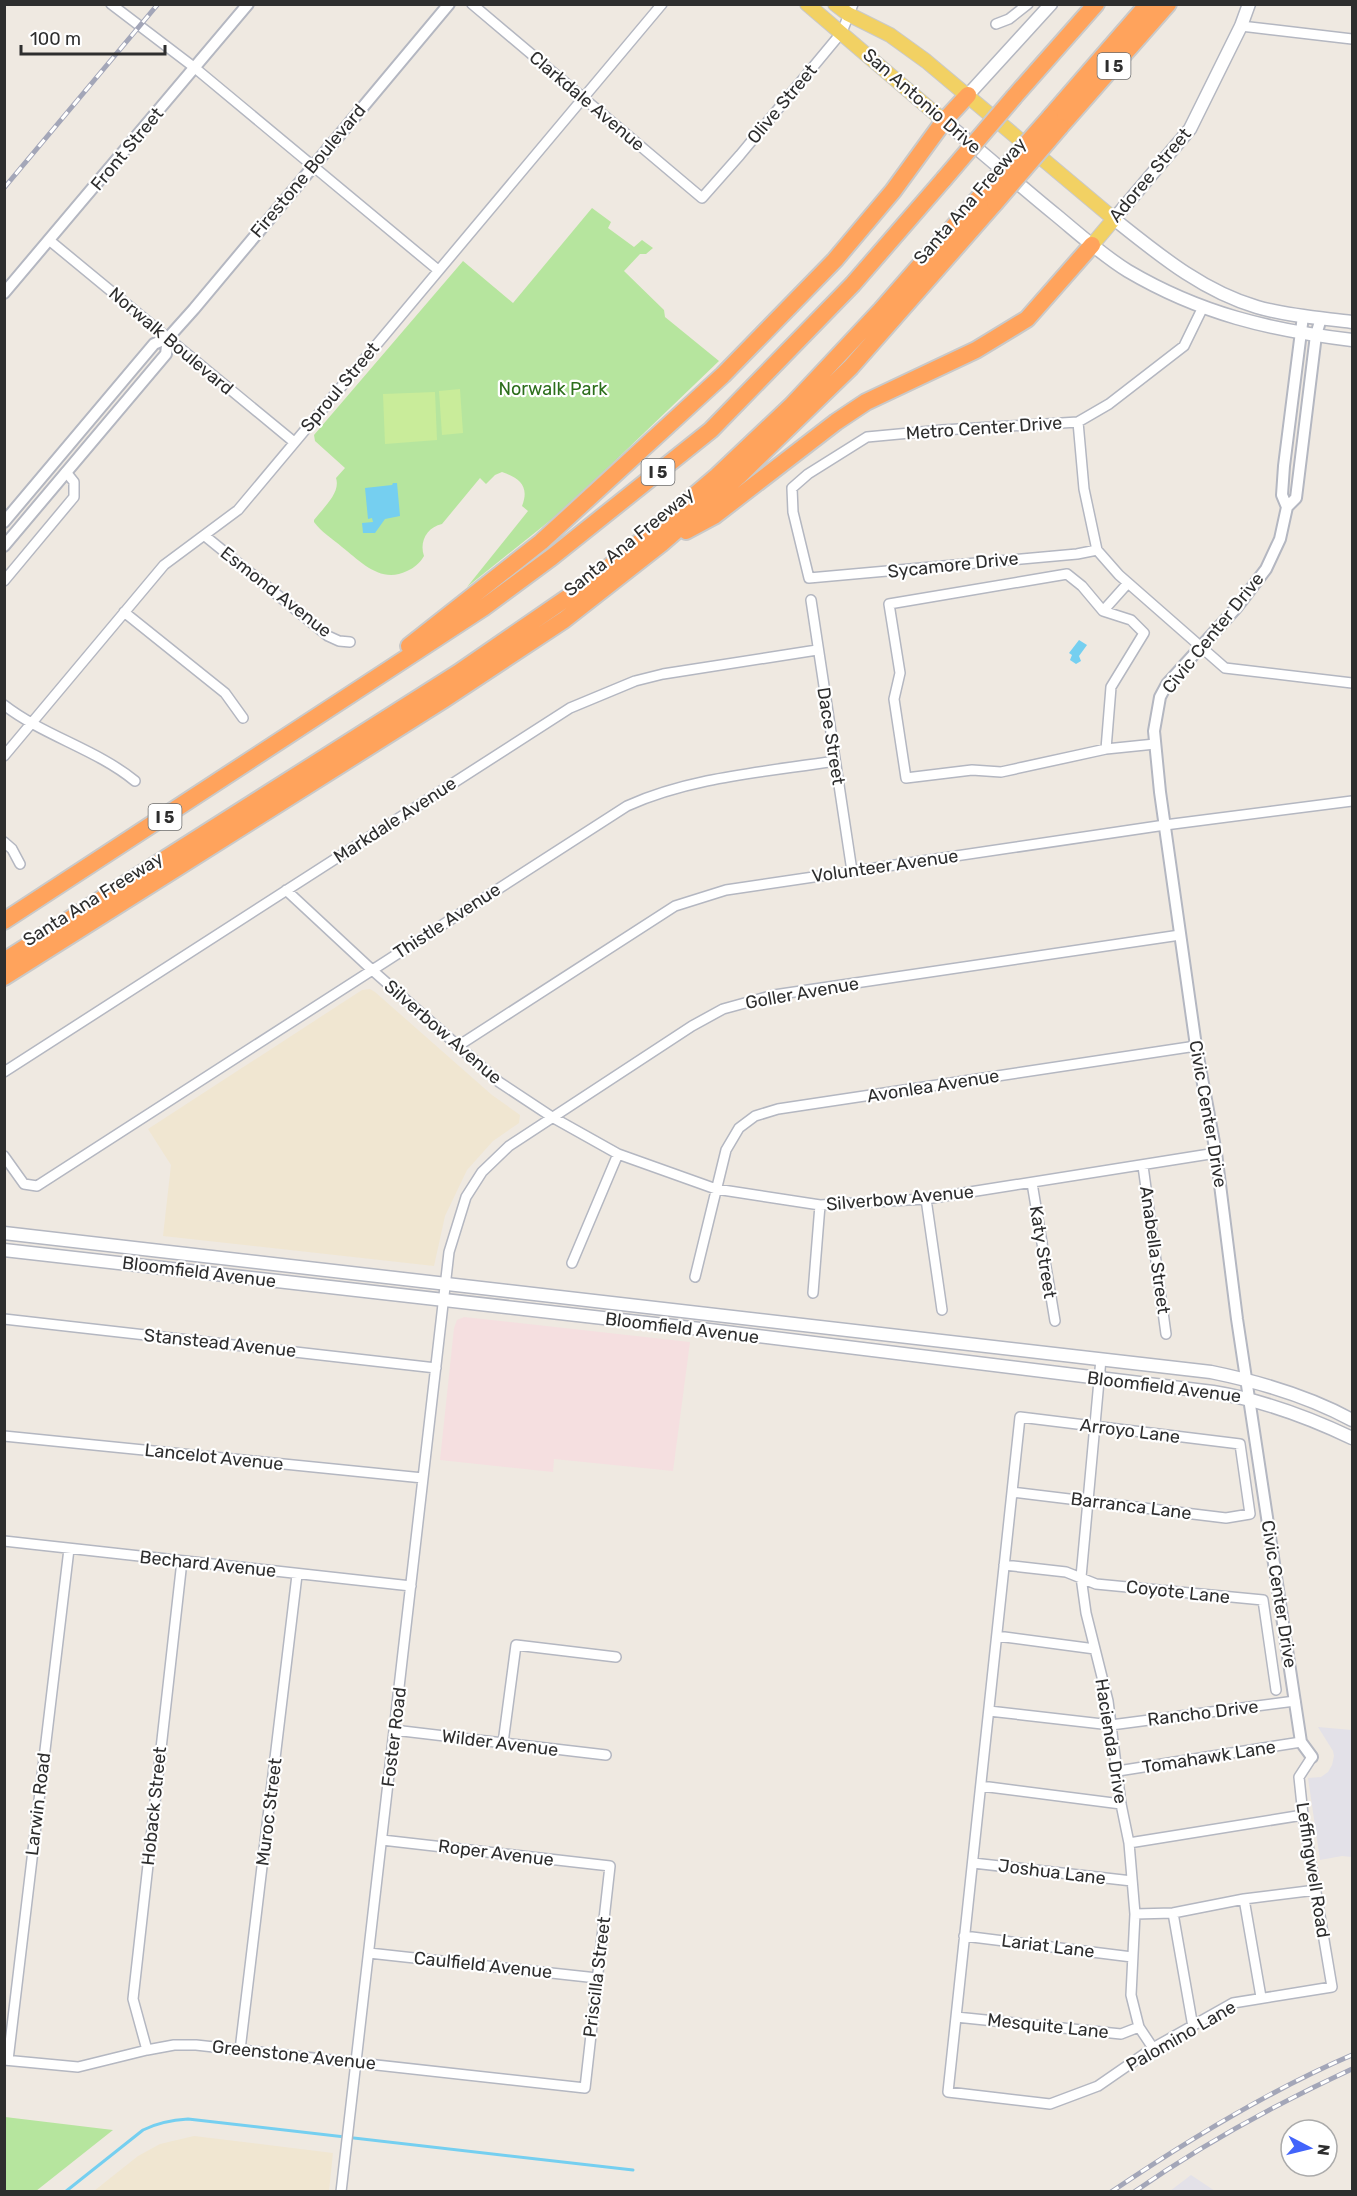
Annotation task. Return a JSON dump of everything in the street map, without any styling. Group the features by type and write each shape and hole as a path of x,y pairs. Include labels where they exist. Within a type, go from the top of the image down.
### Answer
{"highway":[{"name":"Santa Ana Freeway","path":"4,921 326,713 483,608 552,557 711,430 853,284 1096,4"},
{"path":"1055,122 1148,4"},
{"name":"Santa Ana Freeway","path":"4,978 443,700 564,620 661,544 739,476 851,367 989,198 1055,122 1168,4"},
{"path":"326,713 541,542 691,406 773,326 835,260 893,191 944,121 968,95"},
{"path":"4,961 458,673 621,558 717,476 799,398 989,198"},
{"path":"661,544 714,516 836,422 866,402 976,350 1027,320 1092,245"}],"main road":[{"name":"San Antonio Drive","path":"807,4 1092,245"},
{"name":"San Antonio Drive","path":"835,4 850,9 926,61 1114,219"},
{"path":"968,95 1051,4"},
{"name":"Adoree Street","path":"1092,245 1190,129 1241,26 1249,4"},
{"path":"1114,219 1164,258 1210,289 1257,307 1353,322"},
{"path":"1092,245 1126,270 1203,307 1260,326 1353,340"},
{"name":"Bloomfield Avenue","path":"4,1233 1211,1372 1245,1379 1291,1393 1353,1420"},
{"name":"Bloomfield Avenue","path":"4,1250 1171,1386 1248,1398 1326,1425 1353,1438"},
{"path":"335,1287 337,1270"},
{"path":"555,1313 558,1297"},
{"path":"685,1328 686,1313"},
{"path":"1014,1368 1017,1349"}],"street":[{"path":"111,4 195,68 438,270"},
{"name":"Front Street","path":"4,293 248,4"},
{"name":"Firestone Boulevard","path":"4,522 154,344 168,338 449,4"},
{"name":"Clarkdale Avenue","path":"472,4 702,198"},
{"name":"Sproul Street","path":"4,756 164,566 238,510 662,4"},
{"path":"996,24 1009,19 1028,4"},
{"name":"Olive Street","path":"702,198 842,32 850,9"},
{"path":"1241,26 1353,39"},
{"name":"Norwalk Boulevard","path":"49,240 294,442"},
{"name":"Metro Center Drive","path":"809,578 794,512 792,488 808,474 867,437 942,429 1078,422 1109,404 1184,346 1203,307"},
{"name":"Civic Center Drive","path":"1287,507 1282,495 1284,466 1303,316"},
{"name":"Civic Center Drive","path":"1312,1757 1301,1742 1245,1379 1216,1153 1196,1046 1155,744 1156,714 1160,697 1170,680 1237,607 1266,569 1280,539 1287,507 1296,498 1316,335 1321,318"},
{"name":"Firestone Boulevard","path":"4,546 166,354 168,338"},
{"path":"1078,422 1084,489 1097,550 1128,583 1229,669 1353,683"},
{"path":"4,581 74,496 74,482 66,472"},
{"name":"Esmond Avenue","path":"205,536 328,636 339,641 350,642"},
{"name":"Sycamore Drive","path":"809,578 1077,554 1097,550"},
{"path":"1106,749 1111,687 1144,633 1131,620 1103,611 1082,586 1067,574 890,604 900,673 894,699 906,778 972,770 1001,772 1106,749 1155,744"},
{"path":"1103,611 1128,583"},
{"name":"Dace Street","path":"811,600 852,871"},
{"path":"124,612 225,693 243,718"},
{"name":"Markdale Avenue","path":"4,1072 570,708 635,681 663,674 817,650"},
{"path":"4,705 32,723 122,770 135,781"},
{"name":"Thistle Avenue","path":"4,1156 24,1184 37,1186 627,806 646,797 695,783 835,762"},
{"name":"Volunteer Avenue","path":"458,1046 675,906 726,890 1166,825 1353,801"},
{"path":"4,842 12,849 20,864"},
{"name":"Silverbow Avenue","path":"286,890 499,1082 552,1118 618,1154 716,1189 820,1205 926,1199 1216,1153"},
{"name":"Goller Avenue","path":"446,1283 449,1252 466,1197 482,1172 509,1146 692,1026 723,1009 774,995 1180,934"},
{"name":"Avonlea Avenue","path":"694,1277 726,1150 739,1128 755,1116 778,1109 1196,1046"},
{"path":"572,1263 618,1154"},
{"name":"Anabella Street","path":"1143,1166 1166,1334"},
{"name":"Katy Street","path":"1032,1183 1055,1321"},
{"path":"926,1199 942,1310"},
{"path":"813,1293 820,1205"},
{"name":"Foster Road","path":"341,2192 446,1283"},
{"name":"Stanstead Avenue","path":"4,1319 436,1368"},
{"name":"Hacienda Drive","path":"1101,1359 1081,1577 1086,1613 1108,1701 1121,1804 1129,1843 1135,1914 1131,1995 1139,2027 1153,2048"},
{"name":"Arroyo Lane","path":"1012,1492 1020,1417 1240,1444 1250,1514"},
{"name":"Lancelot Avenue","path":"4,1436 423,1478"},
{"path":"956,2017 1012,1492"},
{"name":"Barranca Lane","path":"1012,1492 1226,1518 1250,1514"},
{"name":"Bechard Avenue","path":"4,1541 411,1587"},
{"name":"Larwin Road","path":"6,2060 69,1549"},
{"name":"Hoback Street","path":"147,2050 133,1999 182,1561"},
{"name":"Coyote Lane","path":"1004,1565 1066,1572 1096,1584 1263,1600 1276,1690"},
{"name":"Muroc Street","path":"240,2049 297,1575"},
{"path":"997,1636 1095,1649"},
{"path":"503,1743 516,1645 616,1657"},
{"name":"Rancho Drive","path":"989,1711 1111,1725 1295,1701"},
{"name":"Wilder Avenue","path":"394,1730 606,1755"},
{"name":"Tomahawk Lane","path":"1118,1771 1301,1742"},
{"name":"Leffingwell Road","path":"1312,1757 1299,1777 1303,1815 1332,1987"},
{"path":"981,1786 1121,1804"},
{"path":"1129,1843 1303,1815"},
{"name":"Roper Avenue","path":"382,1840 610,1866"},
{"name":"Joshua Lane","path":"973,1863 1132,1881"},
{"name":"Priscilla Street","path":"585,2088 610,1866"},
{"path":"1135,1914 1173,1913 1244,1899 1316,1890"},
{"path":"1244,1899 1261,1997"},
{"path":"1173,1913 1193,2026"},
{"name":"Lariat Lane","path":"964,1936 1132,1957"},
{"name":"Caulfield Avenue","path":"369,1953 597,1978"},
{"name":"Palomino Lane","path":"956,2017 948,2092 1050,2104 1098,2086 1153,2048 1233,2003 1332,1987"},
{"name":"Mesquite Lane","path":"956,2017 1121,2034 1139,2027"},
{"name":"Greenstone Avenue","path":"6,2060 78,2067 147,2050 196,2044 585,2088"}],"shaded area":[{"path":"370,989 492,1095 520,1115 519,1123 493,1141 467,1170 445,1216 434,1266 163,1236 171,1165 148,1129 362,990"},
{"path":"464,1317 690,1342 673,1471 554,1459 553,1472 440,1460 454,1328 457,1320"},
{"path":"1318,1727 1352,1730 1352,1857 1342,1856 1320,1860 1308,1778 1321,1777 1328,1772 1334,1756"},
{"path":"194,2136 333,2153 329,2191 94,2191 138,2156 160,2144"},
{"path":"1191,2175 1215,2191 1170,2191"}],"green space":[{"name":"Norwalk Park","path":"592,208 611,222 608,228 634,247 642,240 653,248 646,254 640,254 624,271 664,310 665,317 719,361 567,507 467,587 528,511 522,506 524,488 518,480 502,472 486,484 480,478 442,524 428,532 423,546 424,556 414,567 389,575 372,570 314,522 334,495 336,478 345,468 315,441 314,435 463,261 513,303"},
{"path":"460,389 463,433 442,435 439,391"},
{"path":"435,392 437,440 385,444 383,394"},
{"path":"5,2117 113,2130 36,2191 5,2191"}],"water":[{"path":"397,483 400,516 385,519 375,533 363,533 362,523 373,522 372,518 368,519 365,488"},
{"path":"1079,640 1087,645 1079,656 1081,661 1076,664 1070,660 1072,655 1069,653"}],"waterway":[{"path":"65,2192 143,2130 164,2122 188,2119 633,2170"}],"railway":[{"path":"4,188 158,4"},
{"path":"1111,2192 1259,2100 1352,2055"},
{"path":"1134,2192 1186,2157 1240,2126 1352,2069"}]}
